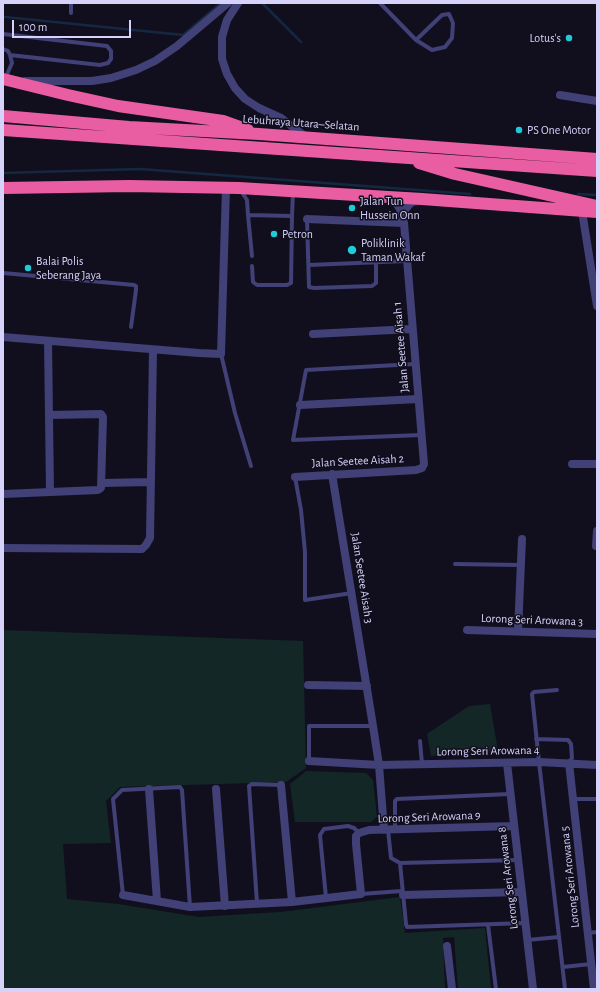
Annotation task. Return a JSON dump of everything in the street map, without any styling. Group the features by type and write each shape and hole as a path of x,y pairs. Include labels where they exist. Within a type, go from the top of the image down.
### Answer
{"highway":[{"path":"4,79 118,106 223,121 258,134"},
{"name":"Lebuhraya Utara–Selatan","path":"3,116 129,127 306,137 597,159"},
{"path":"3,130 597,171"},
{"path":"407,158 430,167 456,174 597,206"},
{"path":"3,188 143,186 239,188 422,199 597,212"}],"street":[{"path":"17,82 92,81 111,78 136,70 155,61 177,46 228,3"},
{"path":"238,3 227,20 222,37 222,59 229,78 239,93 248,101 281,118 306,137"},
{"path":"560,95 597,101"},
{"path":"3,337 48,342 221,354 226,188"},
{"name":"Jalan Seetee Aisah 1","path":"387,197 397,204 401,211 404,223"},
{"name":"Jalan Seetee Aisah 1","path":"422,199 412,202 408,206 405,210 404,223 424,464 422,468"},
{"path":"582,211 597,306"},
{"path":"307,219 404,223"},
{"path":"313,334 412,329"},
{"path":"48,342 50,492"},
{"path":"3,548 142,548 146,545 150,538 153,350"},
{"path":"300,404 418,399"},
{"path":"3,494 98,490 101,488 103,417 101,414 50,415"},
{"path":"572,464 597,464"},
{"name":"Jalan Seetee Aisah 2","path":"295,477 416,470 422,468"},
{"name":"Jalan Seetee Aisah 3","path":"332,474 389,830"},
{"path":"102,483 151,482"},
{"path":"596,546 597,531"},
{"path":"518,632 522,539"},
{"name":"Lorong Seri Arowana 3","path":"467,630 597,634"},
{"path":"308,685 367,686"},
{"name":"Lorong Seri Arowana 4","path":"309,761 379,765 539,762 597,764"},
{"name":"Lorong Seri Arowana 8","path":"507,763 533,989"},
{"name":"Lorong Seri Arowana 5","path":"569,763 588,933 594,964 594,989"},
{"path":"281,785 292,902"},
{"path":"149,789 157,901"},
{"path":"216,790 225,906"},
{"name":"Lorong Seri Arowana 9","path":"359,833 369,830 514,826"},
{"path":"123,895 190,907 257,905 361,894 356,844 356,836 359,833"},
{"path":"403,893 522,892"},
{"path":"447,946 452,989"}],"lane":[{"path":"71,3 71,13"},
{"path":"380,3 416,40 432,50 445,47 452,38 453,23 449,14 442,15 416,40"},
{"path":"3,34 107,46 111,51 111,59 108,63 100,65 10,55"},
{"path":"3,48 8,51 12,63 4,79"},
{"path":"239,188 245,194 247,200 252,256"},
{"path":"252,266 253,282 257,285 287,285 291,283 293,191"},
{"path":"248,215 292,216"},
{"path":"307,219 309,287 372,286 376,283 376,263"},
{"path":"308,265 406,261"},
{"path":"3,273 134,285 136,286 136,290 131,328"},
{"path":"221,354 235,412 251,466"},
{"path":"415,364 306,370 293,440 421,435"},
{"path":"295,477 301,510 304,545 305,600 352,593"},
{"path":"455,564 520,565"},
{"path":"556,690 534,692 532,694 565,989"},
{"path":"309,761 309,726 373,726"},
{"path":"536,739 568,740 571,744 572,758 569,763"},
{"path":"420,741 422,765"},
{"path":"257,905 249,786 252,784 281,785"},
{"path":"123,895 113,799 122,790 180,787 182,790 190,907"},
{"path":"510,794 397,799 395,801 389,830 391,858 400,864 518,860"},
{"path":"573,798 597,799"},
{"path":"326,898 320,835 324,829 348,826 354,828 359,833"},
{"path":"400,864 406,924 408,927 525,924"},
{"path":"361,894 403,893"},
{"path":"488,925 496,989"},
{"path":"588,933 597,932"},
{"path":"527,940 559,937"},
{"path":"563,967 594,964"}],"green space":[{"path":"3,630 303,641 306,768 286,782 120,787 106,801 111,843 63,844 67,899 118,904 199,917 280,912 400,897 405,933 485,928 491,989 458,989 454,937 443,938 445,989 3,989"},
{"path":"490,704 498,751 431,756 427,734 469,706"},
{"path":"306,771 366,773 373,780 377,817 371,822 295,822 290,784"}],"waterway":[{"path":"5,17 183,35 221,3"},
{"path":"262,3 301,42"},
{"path":"3,173 140,169 470,194"},
{"path":"578,194 597,195"}],"place":[{"name":"Lotus's","path":"569,38"},
{"name":"PS One Motor","path":"519,130"},
{"name":"Jalan Tun Hussein Onn","path":"352,208"},
{"name":"Petron","path":"274,234"},
{"name":"Poliklinik Taman Wakaf","path":"352,250"},
{"name":"Balai Polis Seberang Jaya","path":"28,268"}]}
